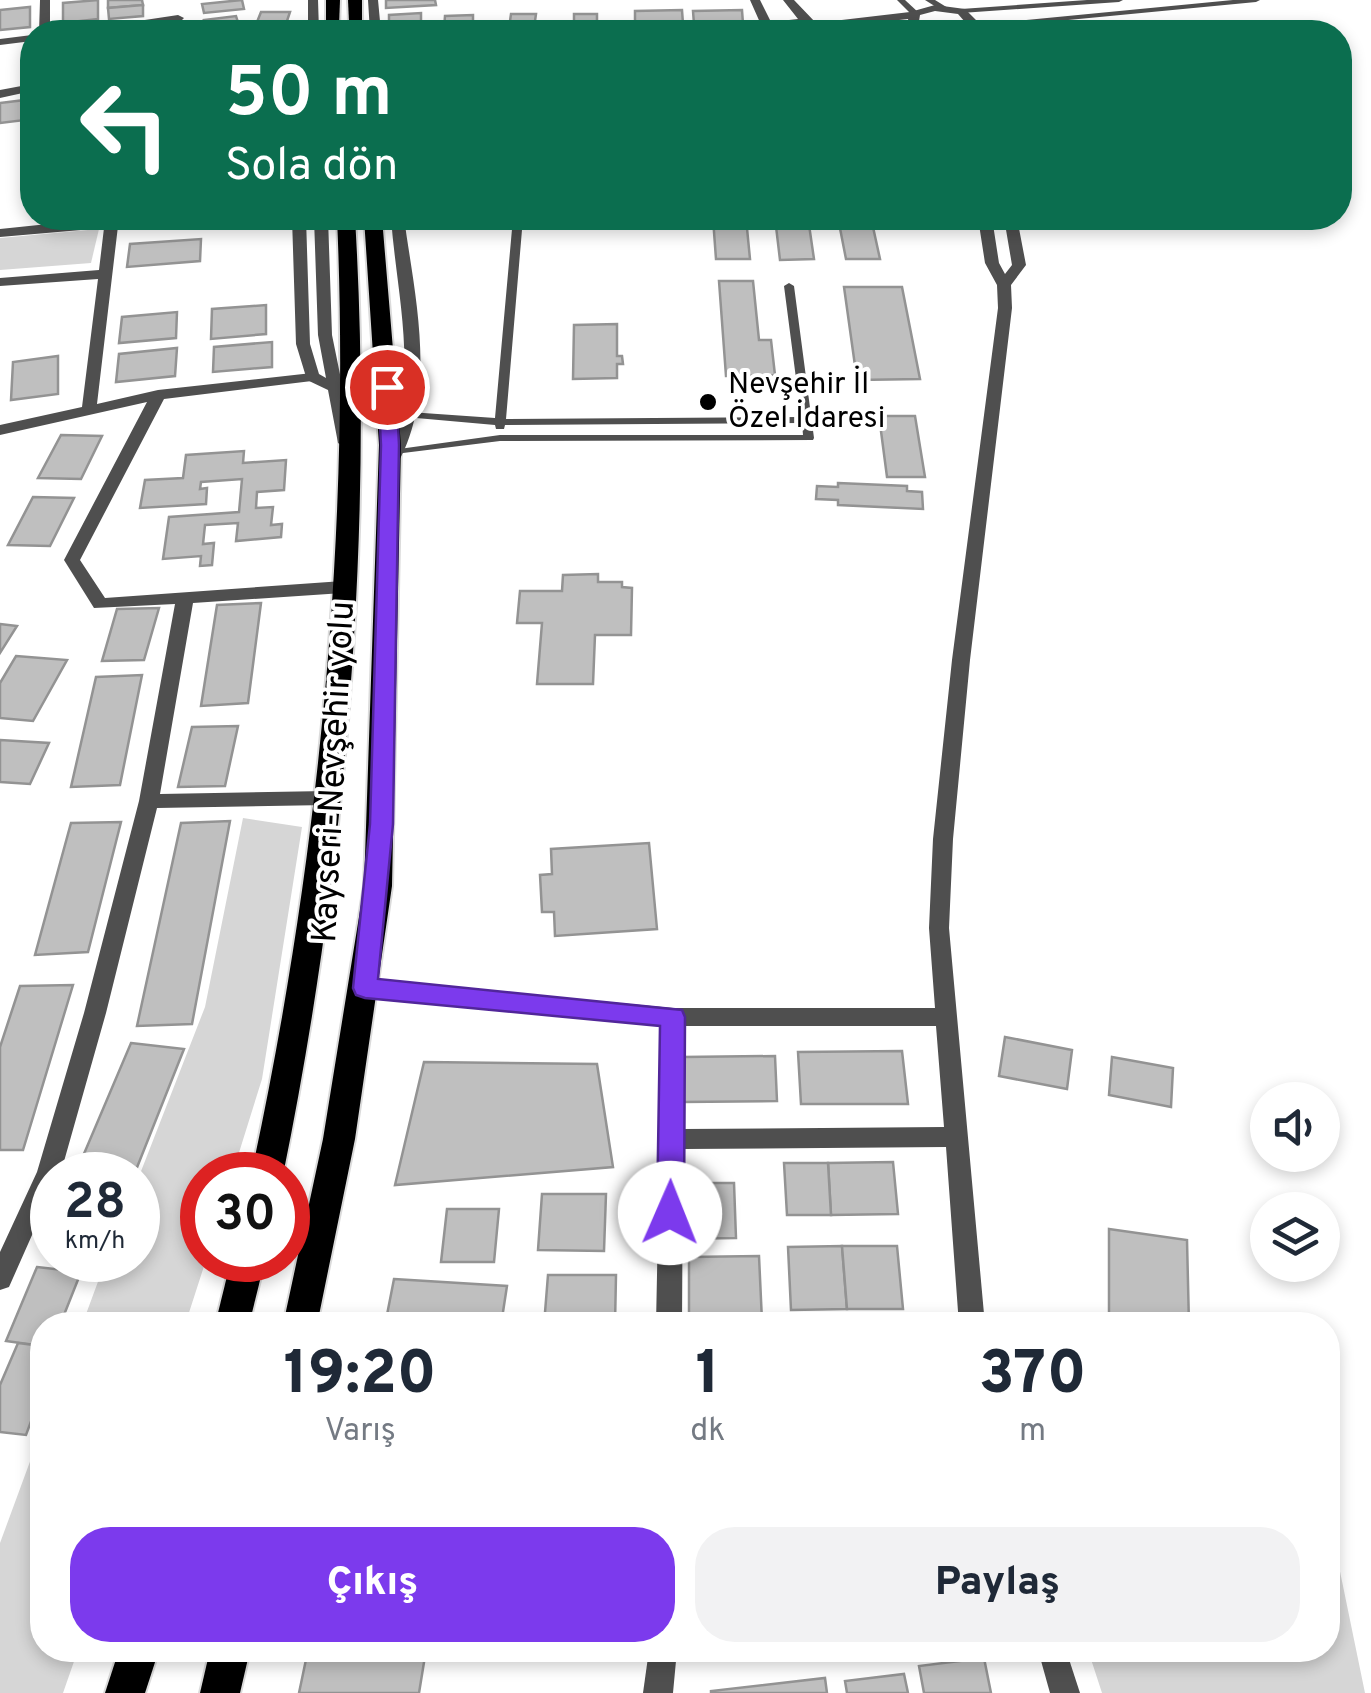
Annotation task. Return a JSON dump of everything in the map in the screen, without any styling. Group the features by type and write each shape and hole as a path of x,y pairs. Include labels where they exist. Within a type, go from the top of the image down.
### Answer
{"highway":[{"name":"Kayseri-Nevşehir yolu","path":"272,1152 305,986 327,798 351,465 353,376 347,230"},
{"name":"Kayseri-Nevşehir yolu","path":"303,1312 340,1140 365,988 382,824 394,459 374,230"},
{"path":"235,1312 243,1282"},
{"path":"125,1693 134,1662"},
{"path":"220,1693 227,1662"}],"street":[{"path":"163,20 178,18 177,0"},
{"path":"788,0 810,20"},
{"path":"870,20 944,8 961,11 970,20"},
{"path":"914,14 916,20"},
{"path":"0,233 26,230"},
{"path":"90,409 110,230"},
{"path":"299,230 303,344 312,378"},
{"path":"321,230 325,336 332,386 351,465"},
{"path":"394,459 409,416 411,373 398,230"},
{"path":"971,1312 939,928 943,839 968,602 1006,308 1004,286 992,263 987,230"},
{"path":"1004,286 1019,265 1013,230"},
{"path":"0,282 106,274"},
{"path":"0,430 158,395 312,378 332,386"},
{"path":"158,395 72,560 100,604 343,587"},
{"path":"0,1279 49,1172 95,1014 149,801 185,599"},
{"path":"149,801 327,798"},
{"path":"365,988 673,1017 948,1018"},
{"path":"669,1312 673,1017"},
{"path":"671,1139 956,1137"},
{"path":"658,1693 662,1662"},
{"path":"1056,1662 1065,1693"}],"lane":[{"path":"901,0 914,14"},
{"path":"929,0 944,8"},
{"path":"961,11 1118,0"},
{"path":"1056,20 1256,0"},
{"path":"1106,1 1116,13"},
{"path":"500,438 517,230"},
{"path":"394,459 500,438 809,438 789,286"},
{"path":"409,416 500,422 806,420"}],"shaded area":[{"path":"99,230 91,263 0,270 0,238"},
{"path":"243,818 302,827 262,1079 239,1152 180,1152 180,1282 199,1282 189,1312 87,1312 98,1282 160,1282 160,1152 149,1152 205,1007"},
{"path":"30,1462 30,1662 74,1662 63,1693 0,1693 0,1543"},
{"path":"1340,1571 1365,1693 1102,1693 1092,1662 1340,1662"}],"building":[{"path":"98,0 98,19 63,20 63,3"},
{"path":"108,0 142,0 143,5 108,8"},
{"path":"242,0 244,9 204,13 202,4"},
{"path":"386,0 435,0 436,5 386,8"},
{"path":"143,5 143,16 109,19 108,8"},
{"path":"30,7 30,20 20,20 20,28 0,30 0,10"},
{"path":"682,10 683,20 635,20 635,11"},
{"path":"742,10 743,20 694,20 693,11"},
{"path":"261,12 290,12 287,20 258,20"},
{"path":"421,13 421,20 389,20 389,15"},
{"path":"511,14 536,14 535,20 510,20"},
{"path":"574,14 597,14 597,20 574,20"},
{"path":"473,15 473,20 445,20 445,16"},
{"path":"236,16 237,20 204,20"},
{"path":"20,101 20,121 0,123 0,103"},
{"path":"714,230 747,230 750,259 716,259"},
{"path":"776,230 810,230 814,259 780,260"},
{"path":"840,230 874,230 880,259 846,259"},
{"path":"201,239 200,261 127,267 130,244"},
{"path":"719,281 753,281 759,340 771,340 775,375 726,376"},
{"path":"844,287 902,287 920,379 857,380"},
{"path":"266,305 266,334 211,339 212,309"},
{"path":"177,312 176,338 119,343 122,317"},
{"path":"617,324 617,356 622,356 623,364 617,364 617,378 573,379 574,325"},
{"path":"272,342 272,367 213,372 214,347"},
{"path":"177,348 175,376 116,382 119,354"},
{"path":"58,356 58,394 11,400 13,362"},
{"path":"879,416 915,416 925,477 887,477"},
{"path":"61,435 102,436 81,479 38,478"},
{"path":"244,451 243,463 286,460 284,490 257,492 256,508 273,507 271,525 282,524 281,537 236,541 238,523 205,525 203,544 214,543 212,565 200,566 201,556 163,559 169,517 239,512 242,479 201,482 200,489 207,488 206,504 140,508 145,480 183,478 186,455"},
{"path":"838,483 907,486 907,491 922,492 923,509 838,505 838,500 816,499 817,486 838,487"},
{"path":"33,497 74,498 50,546 8,545"},
{"path":"598,574 598,582 622,582 622,587 632,588 631,635 595,635 593,684 537,684 542,623 517,623 520,591 562,591 563,575"},
{"path":"261,603 248,703 201,706 217,605"},
{"path":"159,608 144,660 102,661 117,609"},
{"path":"0,624 17,626 0,653"},
{"path":"16,656 67,660 33,721 0,718 0,683"},
{"path":"142,675 120,785 71,787 96,677"},
{"path":"238,726 225,786 178,787 192,727"},
{"path":"0,740 49,743 30,784 0,782"},
{"path":"230,821 192,1024 137,1026 181,823"},
{"path":"121,822 88,952 35,955 71,823"},
{"path":"649,843 657,929 555,936 554,912 542,912 540,875 552,874 551,849"},
{"path":"73,985 23,1150 0,1150 0,1047 20,986"},
{"path":"1005,1037 1072,1050 1067,1089 999,1076"},
{"path":"131,1043 184,1049 143,1152 85,1152"},
{"path":"902,1051 908,1104 801,1104 798,1052"},
{"path":"775,1056 777,1101 683,1102 683,1057"},
{"path":"1112,1057 1173,1068 1171,1107 1109,1095"},
{"path":"424,1062 597,1064 613,1167 395,1185"},
{"path":"893,1162 898,1214 831,1215 828,1163"},
{"path":"784,1163 828,1163 831,1215 787,1215"},
{"path":"675,1183 734,1183 736,1238 675,1239"},
{"path":"542,1194 606,1194 604,1251 538,1250"},
{"path":"447,1209 499,1209 494,1262 441,1262"},
{"path":"1109,1229 1187,1240 1189,1312 1109,1312"},
{"path":"842,1246 847,1309 791,1310 788,1247"},
{"path":"842,1246 897,1246 903,1309 847,1309"},
{"path":"759,1256 762,1312 689,1312 689,1257"},
{"path":"548,1275 616,1275 615,1312 545,1312"},
{"path":"394,1279 507,1286 503,1312 388,1312"},
{"path":"31,1282 77,1282 65,1312 30,1312 30,1344 6,1341"},
{"path":"18,1343 30,1344 30,1424 26,1435 0,1432 0,1385"},
{"path":"305,1662 424,1662 419,1693 299,1693"},
{"path":"985,1662 991,1693 924,1693 919,1666"},
{"path":"904,1674 908,1693 847,1693 845,1681"},
{"path":"825,1678 827,1693 711,1693 711,1691"}],"place":[{"name":"Nevşehir İl Özel İdaresi","path":"708,402"}],"route":[{"path":"387,387 390,445 382,824 365,988 673,1017 670,1213"}]}
